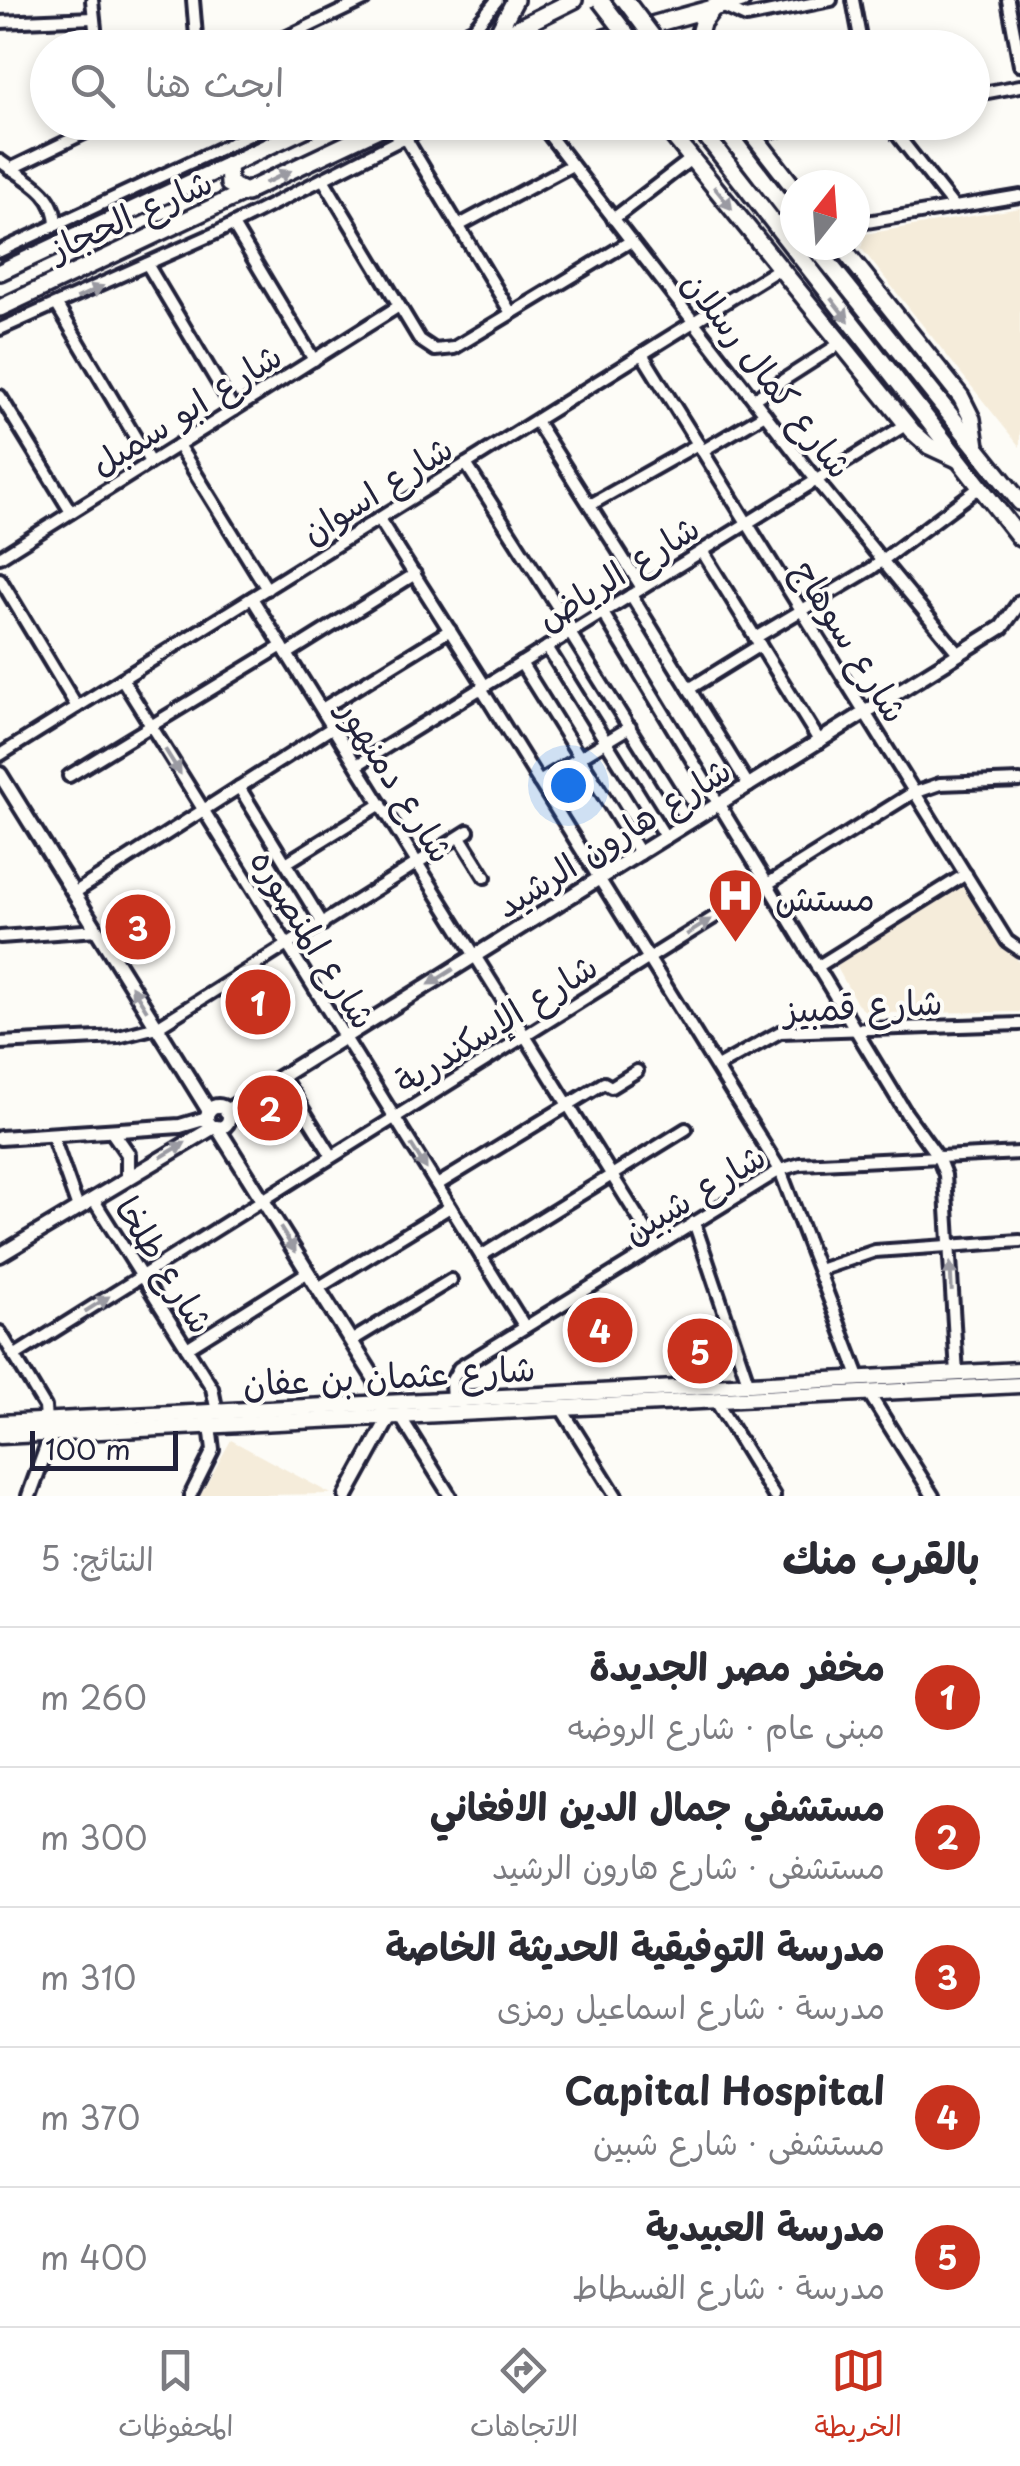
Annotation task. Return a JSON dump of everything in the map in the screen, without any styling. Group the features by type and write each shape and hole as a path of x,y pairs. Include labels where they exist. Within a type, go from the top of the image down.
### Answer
{"main road":[{"path":"495,30 516,0"},
{"path":"513,30 574,0"},
{"path":"600,0 623,30"},
{"path":"625,0 648,30"},
{"path":"629,30 742,0"},
{"path":"700,30 718,4"},
{"name":"شارع الحجاز","path":"0,272 281,140"},
{"name":"شارع الحجاز","path":"0,308 355,140"},
{"path":"677,140 907,424 929,446 958,459"},
{"path":"708,140 1020,538"},
{"path":"733,140 780,201"},
{"path":"756,140 780,170"},
{"path":"228,165 230,184 247,192"},
{"path":"182,185 200,193 205,211"},
{"path":"826,260 1020,502"},
{"path":"852,260 961,397 974,424 976,446"},
{"name":"شارع عثمان بن عفان","path":"0,1423 49,1427 395,1416 715,1400 1020,1370"},
{"name":"شارع عثمان بن عفان","path":"213,1419 379,1404 749,1385 1020,1385"},
{"name":"شارع عثمان بن عفان","path":"0,1436 49,1427"}],"street":[{"path":"92,0 95,30"},
{"path":"193,0 196,30"},
{"path":"302,30 364,0"},
{"path":"470,30 497,0"},
{"path":"718,4 746,17 831,0"},
{"path":"853,0 859,30"},
{"path":"1008,0 1020,65"},
{"path":"0,22 93,18"},
{"path":"990,91 1020,86"},
{"path":"5,165 64,140"},
{"path":"0,251 238,140"},
{"path":"0,329 233,224 399,140"},
{"path":"407,140 510,314"},
{"name":"شارع كمال رسلان","path":"553,140 816,480 959,654"},
{"path":"901,140 954,207"},
{"path":"614,218 692,159"},
{"path":"5,165 46,195 55,212 56,225"},
{"path":"458,226 572,165"},
{"path":"323,179 426,346 440,351 458,345 631,241"},
{"path":"870,221 1020,196"},
{"path":"233,224 314,360"},
{"path":"147,264 234,410"},
{"name":"شارع اسوان","path":"0,755 780,268"},
{"path":"58,306 150,462"},
{"name":"شارع ابو سمبل","path":"0,557 400,306"},
{"path":"754,400 841,343"},
{"name":"شارع سوهاج","path":"642,354 1007,940 1020,950"},
{"path":"0,396 71,512"},
{"path":"590,505 764,414"},
{"path":"536,421 642,588"},
{"name":"شارع الرياض","path":"356,765 907,424"},
{"path":"178,445 267,589"},
{"path":"466,464 689,824"},
{"path":"689,689 801,610 882,561 980,487"},
{"path":"379,518 780,1170 864,1386 933,1496"},
{"path":"702,551 820,742"},
{"path":"69,776 414,574"},
{"path":"0,579 77,707"},
{"path":"631,595 749,786"},
{"name":"شارع دمنهور","path":"252,598 656,1246"},
{"name":"شارع هارون الرشيد","path":"212,1121 227,1122 226,1111 1002,627 1020,602"},
{"path":"603,613 854,1028 938,1157 945,1175 957,1374"},
{"path":"322,709 450,630"},
{"path":"547,647 666,838"},
{"path":"521,663 640,854"},
{"name":"شارع المنصوره","path":"122,680 525,1327"},
{"path":"74,893 333,727"},
{"path":"539,782 630,727"},
{"path":"0,774 352,1341 379,1386 379,1404"},
{"name":"شارع الإسكندرية","path":"14,1356 914,792 940,784 1020,781"},
{"path":"239,787 322,924"},
{"path":"286,863 381,804"},
{"path":"0,1043 118,1037 157,1027 464,834 485,877"},
{"path":"817,967 966,874"},
{"path":"0,936 97,930"},
{"name":"شارع قمبيز","path":"716,1066 772,1034 1020,1024"},
{"path":"437,1185 604,1083 612,1087 637,1071"},
{"path":"282,1076 332,1156"},
{"path":"0,1138 212,1121"},
{"path":"0,1255 128,1178 212,1121"},
{"path":"481,1256 686,1129"},
{"path":"112,1131 126,1150 128,1178"},
{"path":"52,1135 78,1208"},
{"name":"شارع شبين","path":"452,1401 451,1382 457,1370 780,1170 800,1164 1020,1153"},
{"name":"شارع طلخا","path":"93,1199 214,1392 213,1419"},
{"path":"318,1288 450,1207"},
{"path":"694,1222 749,1385"},
{"path":"819,1270 868,1252 1020,1241"},
{"path":"187,1348 308,1272"},
{"path":"352,1341 451,1280"},
{"path":"0,1332 45,1406 49,1427 29,1496"},
{"path":"715,1400 774,1496"},
{"path":"560,1408 616,1496"},
{"path":"346,1496 395,1416 450,1496"},
{"path":"190,1496 214,1450 213,1419"}],"shaded area":[{"path":"1020,208 1020,447 870,259 870,233"},
{"path":"958,885 968,887 1020,964 1020,1012 867,1013 857,1004 833,960"},
{"path":"231,1440 331,1494 200,1496"}],"place":[{"name":"مدرسة التوفيقية الحديثة الخاصة","path":"138,927"},
{"name":"مستش","path":"736,945"},
{"name":"مخفر مصر الجديدة","path":"258,1002"},
{"name":"مستشفي جمال الدين الافغاني","path":"270,1108"},
{"name":"Capital Hospital","path":"600,1330"},
{"name":"مدرسة العبيدية","path":"700,1351"}]}
